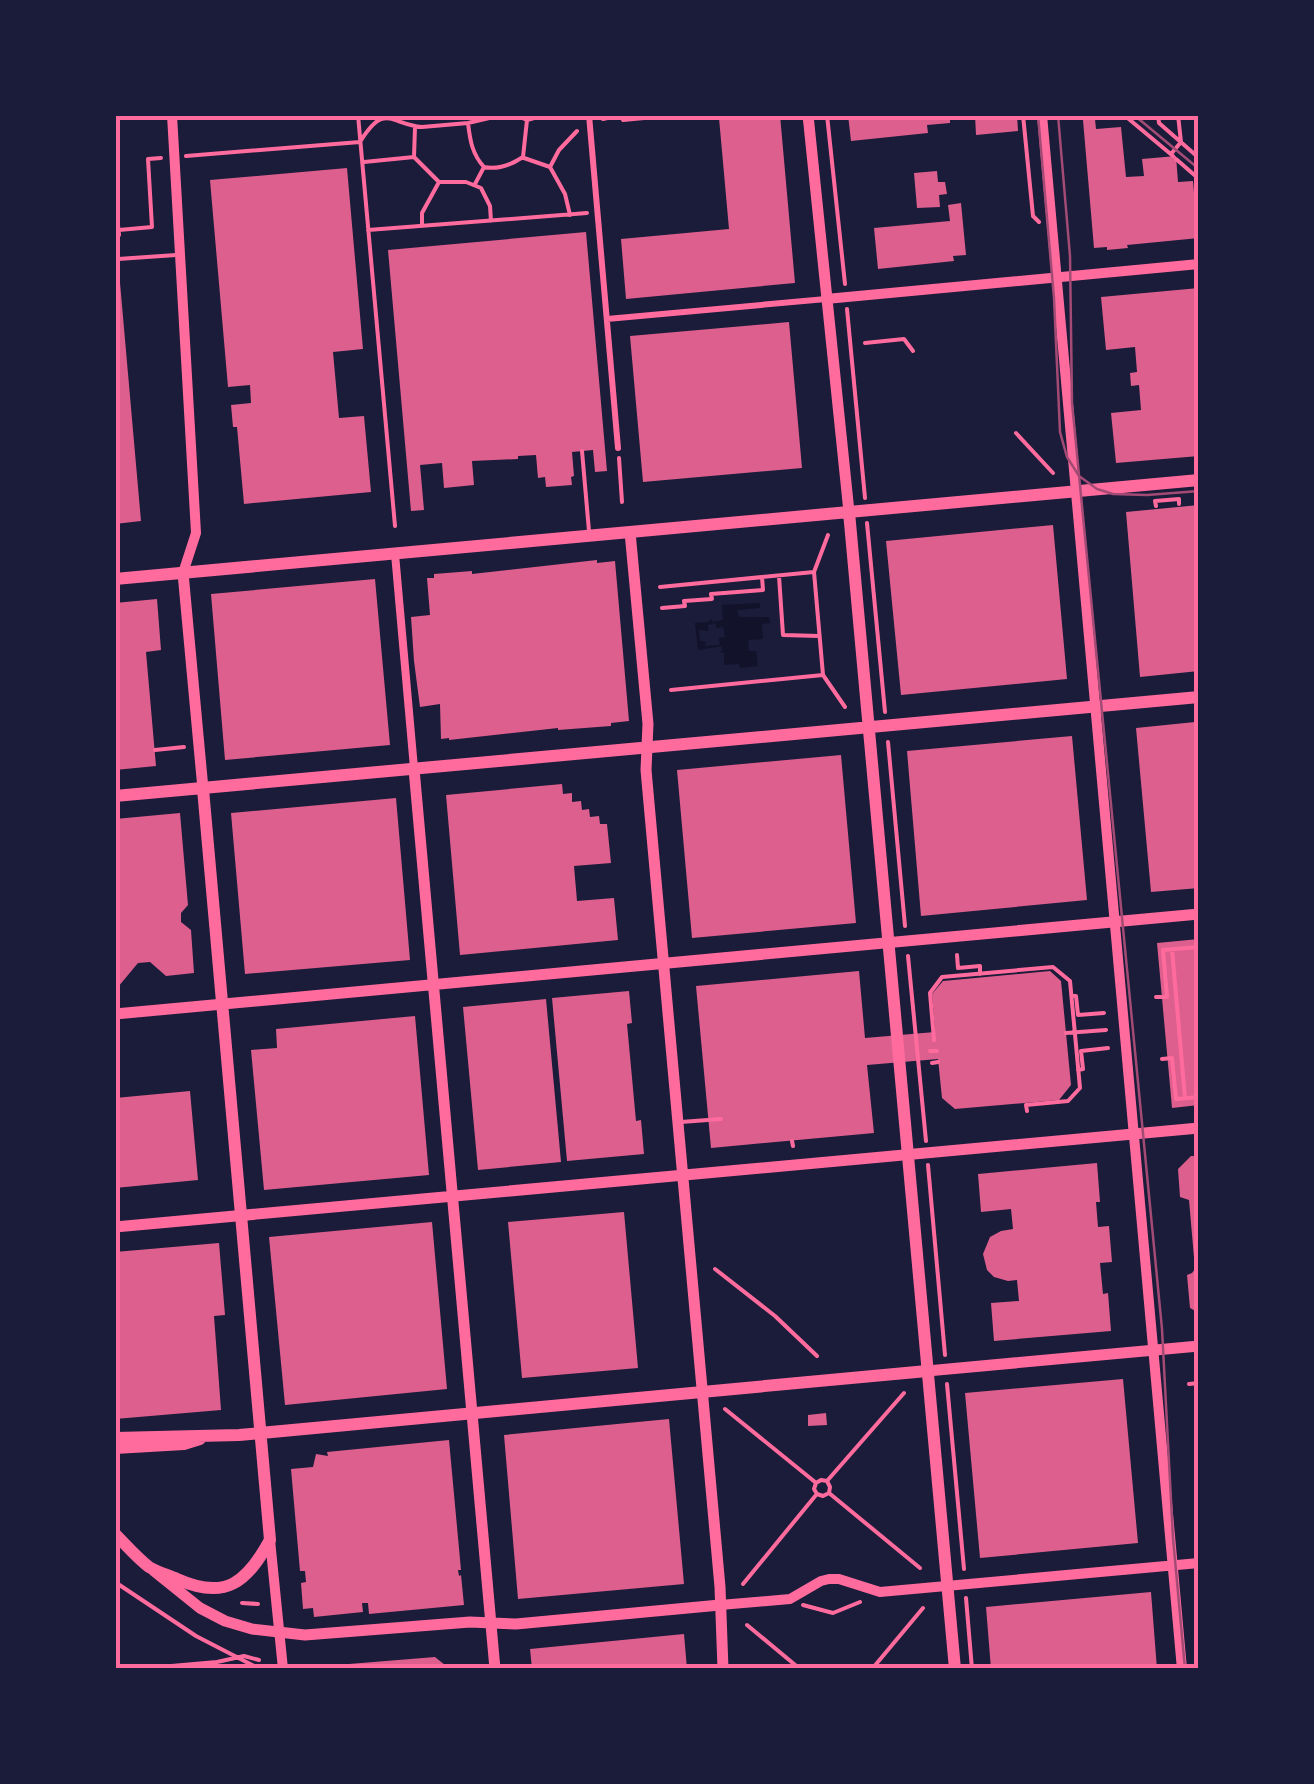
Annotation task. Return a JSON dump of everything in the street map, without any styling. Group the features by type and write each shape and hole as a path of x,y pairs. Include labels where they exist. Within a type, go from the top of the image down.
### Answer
{"main road":[{"path":"808,115 849,512 954,1669"},
{"path":"115,579 1199,480"},
{"path":"630,532 648,724 646,770 703,1392 724,1669"},
{"path":"149,1567 195,1587 222,1588 232,1585 257,1564 270,1540 183,573"},
{"path":"115,796 1199,697"},
{"path":"414,769 495,1669"},
{"path":"115,1014 1199,914"},
{"path":"115,1227 1199,1128"},
{"path":"115,1438 208,1437 1199,1346"},
{"path":"115,1448 184,1444 208,1437"},
{"path":"115,1534 185,1598 214,1616 247,1628 280,1633 340,1634 470,1622 516,1624 720,1605"}],"street":[{"path":"172,115 196,533 183,573"},
{"path":"1042,115 1182,1669"},
{"path":"586,121 618,448"},
{"path":"606,319 1199,264"},
{"path":"395,554 414,769"},
{"path":"270,1540 283,1669"},
{"path":"720,1605 790,1599 829,1578 880,1592 1199,1562"}],"lane":[{"path":"116,260 180,255"},
{"path":"582,451 590,536"},
{"path":"678,1122 721,1119"}],"path":[{"path":"358,115 395,526"},
{"path":"360,142 371,126 387,118 415,127 468,123 502,115"},
{"path":"514,115 527,120 544,115"},
{"path":"550,167 559,150 586,121 622,115 624,120 676,115"},
{"path":"828,115 972,1669"},
{"path":"1023,115 1032,214"},
{"path":"1124,115 1199,179"},
{"path":"1158,115 1159,122 1199,158"},
{"path":"1173,156 1181,142 1178,115"},
{"path":"523,158 527,120"},
{"path":"1149,136 1159,122"},
{"path":"468,123 472,148 484,168"},
{"path":"415,127 414,157 426,172 439,182 475,184 485,192 491,221"},
{"path":"198,156 360,142"},
{"path":"116,230 152,227 148,159 174,157"},
{"path":"362,162 414,157"},
{"path":"484,168 506,166 523,158 550,167 565,194 570,214"},
{"path":"475,184 484,168"},
{"path":"422,226 422,214 439,182"},
{"path":"368,230 597,213"},
{"path":"864,343 904,339 913,350"},
{"path":"1016,433 1053,473"},
{"path":"620,462 622,502"},
{"path":"1156,506 1155,501 1179,499 1179,504"},
{"path":"828,536 814,572 822,675 844,707"},
{"path":"660,587 814,572"},
{"path":"779,575 784,635 820,636"},
{"path":"662,608 712,599 711,594 762,590 762,577"},
{"path":"671,690 822,675"},
{"path":"1156,998 1167,997 1163,950 1199,946"},
{"path":"1172,949 1185,1098"},
{"path":"957,956 958,968 980,966 980,974"},
{"path":"933,1040 930,992 942,977 1053,967 1070,981 1080,1088 1068,1101 1026,1105 1027,1111"},
{"path":"1072,996 1076,996 1078,1015 1104,1013"},
{"path":"1066,1034 1106,1030"},
{"path":"1078,1070 1083,1069 1081,1051 1108,1048"},
{"path":"1162,1059 1172,1058 1176,1100 1199,1097"},
{"path":"715,1270 776,1316 817,1356"},
{"path":"1189,1384 1199,1383"},
{"path":"828,1482 904,1393"},
{"path":"725,1409 816,1482"},
{"path":"816,1482 828,1482"},
{"path":"816,1482 816,1494"},
{"path":"828,1482 828,1494"},
{"path":"816,1494 828,1494"},
{"path":"743,1584 816,1494"},
{"path":"828,1494 920,1568"},
{"path":"115,1582 185,1629 260,1669"},
{"path":"790,1599 814,1610 833,1613 880,1592"},
{"path":"237,1594 248,1616"},
{"path":"242,1603 258,1604"},
{"path":"872,1669 923,1608"},
{"path":"747,1625 800,1669"},
{"path":"137,1669 244,1656 259,1660"}],"shaded area":[{"path":"760,603 760,608 737,610 739,617 769,617 770,623 762,624 763,639 748,640 749,651 756,651 758,666 724,665 724,653 718,651 722,651 722,646 698,650 695,623 723,620 722,605","holes":["715,623 717,628 723,627 725,637 719,638 720,645 705,646 699,630 708,631 708,625"]}],"building":[{"path":"780,115 795,283 626,299 621,239 729,229 719,118"},
{"path":"848,115 967,118 927,125 928,133 851,141"},
{"path":"975,115 1017,115 1018,131 976,135"},
{"path":"1095,119 1096,129 1121,127 1126,177 1144,176 1142,159 1176,156 1178,182 1193,181 1195,204 1199,203 1199,238 1107,250 1094,248 1083,120"},
{"path":"347,168 363,349 333,352 339,418 364,416 371,492 244,504 237,427 233,427 231,405 251,403 250,385 228,387 210,180"},
{"path":"937,171 938,182 945,182 947,194 939,195 940,207 917,208 914,173"},
{"path":"961,203 966,255 953,256 954,261 878,269 874,228 950,221 948,205"},
{"path":"586,232 607,471 595,472 593,450 572,452 572,485 546,487 545,477 538,478 536,455 518,456 472,461 474,485 444,488 442,463 420,465 424,510 411,511 388,250"},
{"path":"115,260 141,521 115,524"},
{"path":"1199,288 1199,456 1116,463 1111,413 1141,410 1139,385 1131,386 1130,373 1137,372 1135,347 1106,350 1101,297"},
{"path":"789,322 802,468 643,482 630,336"},
{"path":"1199,505 1199,671 1140,677 1126,512"},
{"path":"1053,525 1067,679 901,695 886,541"},
{"path":"615,561 629,721 611,726 441,739 440,704 420,707 414,661 411,617 430,615 427,578 434,578 434,574 472,574"},
{"path":"375,579 390,745 225,760 211,594"},
{"path":"157,599 161,650 146,652 156,766 115,770 115,603"},
{"path":"1195,722 1195,728 1199,727 1199,888 1151,892 1136,728"},
{"path":"1072,736 1087,900 921,916 907,751"},
{"path":"841,755 856,923 692,938 677,770"},
{"path":"562,784 563,794 572,793 572,802 581,801 582,810 589,809 590,817 599,816 600,824 607,824 611,863 574,866 577,901 614,898 618,940 460,955 446,795"},
{"path":"396,798 410,960 245,974 231,813"},
{"path":"180,813 188,905 181,913 181,922 191,930 194,973 166,976 150,962 138,963 115,987 115,819"},
{"path":"1199,939 1199,1105 1172,1108 1157,943"},
{"path":"859,971 865,1038 935,1032 932,994 943,981 1050,971 1061,981 1071,1085 1059,1100 955,1109 942,1098 938,1059 867,1065 874,1133 711,1148 696,986"},
{"path":"629,991 632,1023 627,1024 636,1121 641,1120 644,1154 567,1161 552,998"},
{"path":"546,999 561,1162 478,1170 463,1007"},
{"path":"415,1016 429,1175 264,1190 251,1050 277,1048 276,1029"},
{"path":"190,1091 198,1180 115,1188 115,1098"},
{"path":"1191,1156 1199,1156 1199,1313 1190,1308 1187,1275 1195,1269 1189,1200 1180,1197 1178,1169"},
{"path":"1097,1163 1098,1227 1109,1226 1112,1262 1100,1263 1103,1294 1108,1293 1111,1331 994,1341 991,1303 1019,1301 1017,1280 994,1277 987,1270 983,1254 990,1237 1013,1229 1011,1209 981,1212 978,1174"},
{"path":"624,1212 638,1368 522,1378 508,1222"},
{"path":"432,1222 447,1389 285,1405 269,1237"},
{"path":"219,1243 225,1315 214,1316 221,1410 115,1419 115,1252"},
{"path":"1123,1379 1138,1543 980,1558 965,1393"},
{"path":"826,1413 827,1425 808,1426 808,1415"},
{"path":"669,1419 684,1584 518,1599 504,1435"},
{"path":"449,1440 464,1605 369,1614 368,1603 362,1603 363,1612 314,1617 313,1608 303,1609 301,1583 306,1582 305,1571 300,1571 291,1469 313,1467 316,1454 328,1456 327,1452"},
{"path":"1151,1592 1157,1669 991,1669 986,1607"},
{"path":"684,1634 687,1669 532,1669 530,1649"},
{"path":"435,1657 450,1669 350,1669 349,1664"}],"tram line":[{"path":"1038,115 1054,298 1060,432 1067,457 1079,476 1097,489 1113,494 1199,491"},
{"path":"1058,115 1070,256 1072,403 1162,1329 1173,1538 1185,1669"},
{"path":"1134,115 1199,169"}]}
